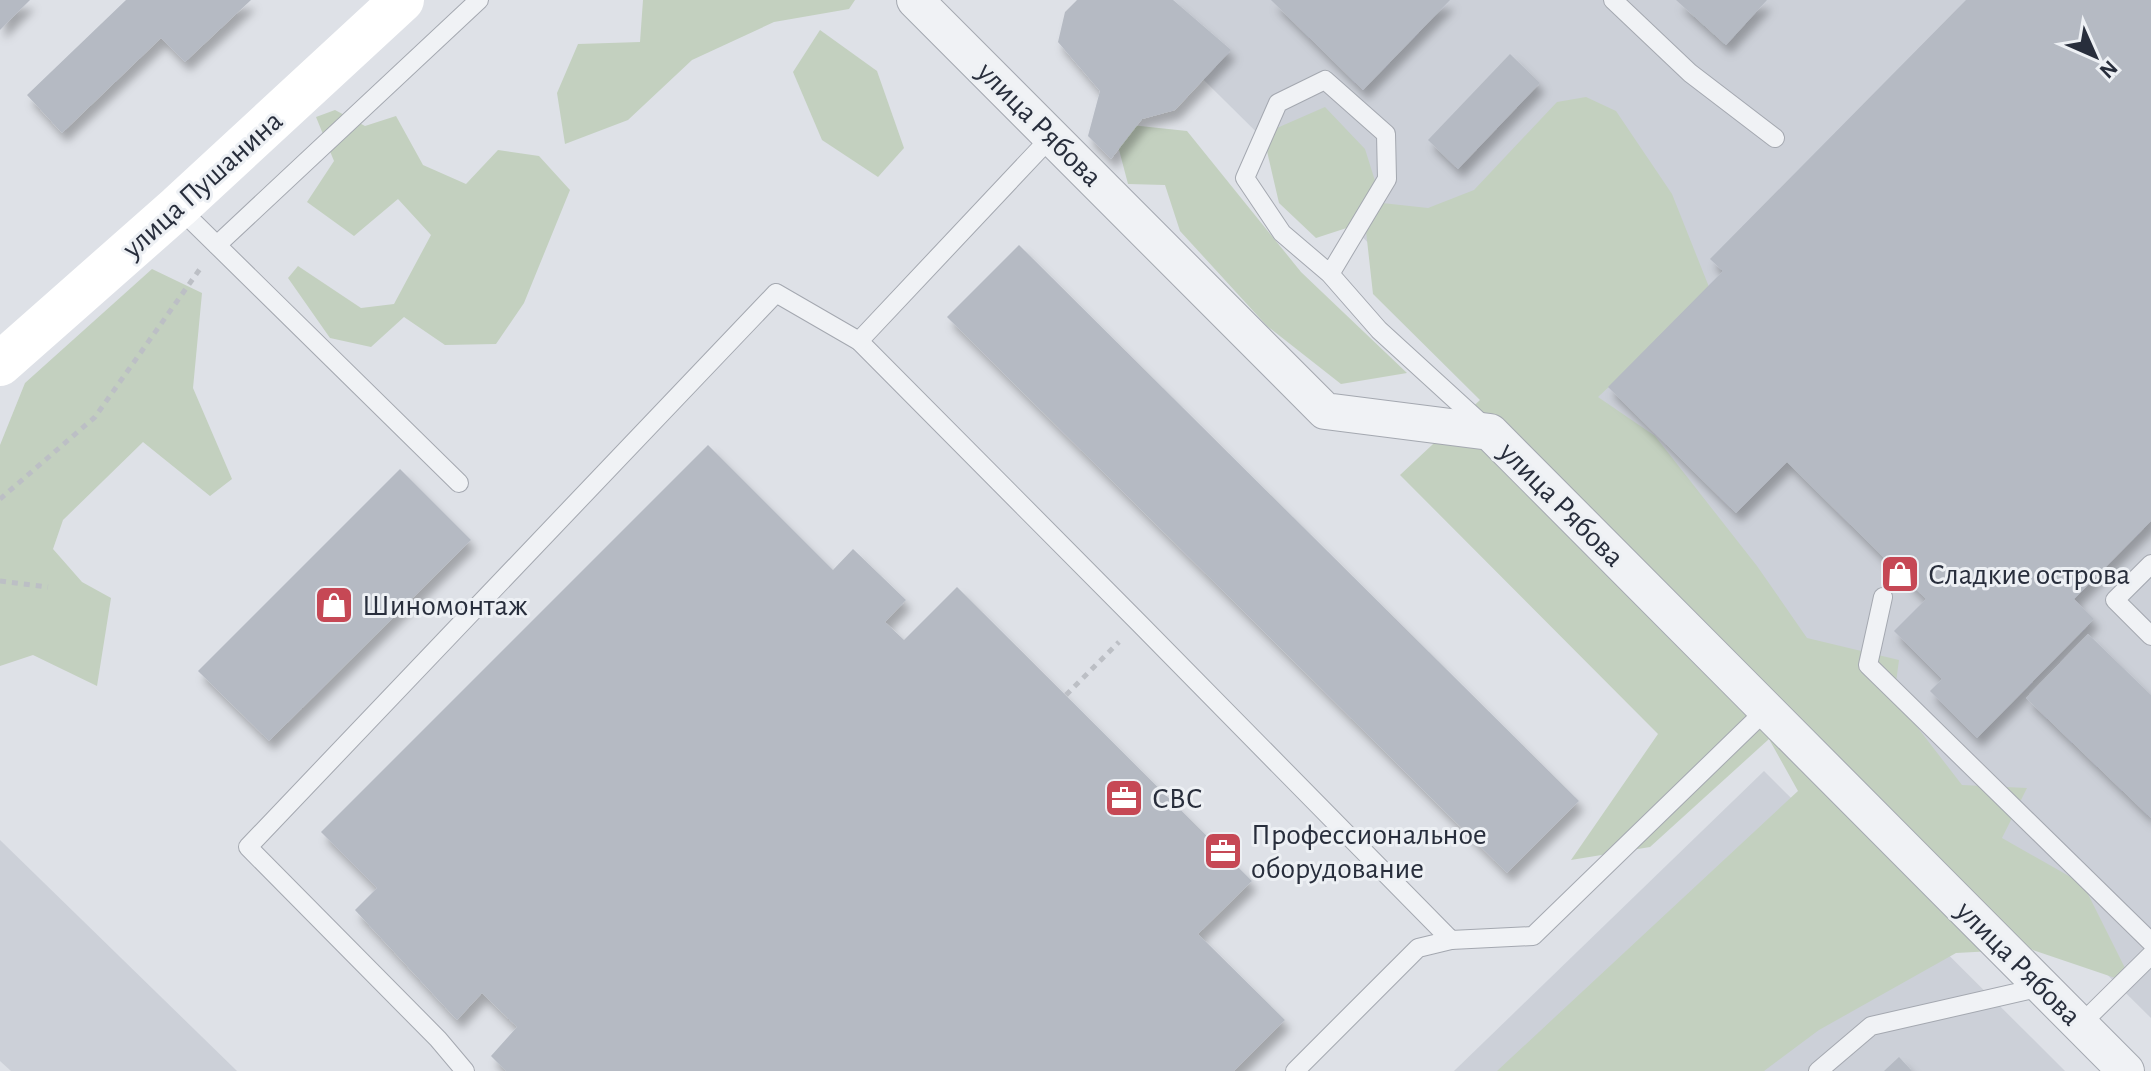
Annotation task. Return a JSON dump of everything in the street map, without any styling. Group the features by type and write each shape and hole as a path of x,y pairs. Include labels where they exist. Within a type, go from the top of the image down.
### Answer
{"street":[{"name":"улица Пушанина","path":"0,364 178,207 402,0"},
{"name":"улица Рябова","path":"915,0 1325,411 1490,432 2126,1071"}],"lane":[{"path":"217,245 479,0"},
{"path":"1613,0 1690,73 1775,138"},
{"path":"1330,274 1387,179 1386,134 1325,80 1278,103 1245,178 1282,233 1330,274 1379,330 1490,432"},
{"path":"859,341 1052,136"},
{"path":"178,207 459,483"},
{"path":"465,1071 438,1039 248,847 776,293 859,341 1451,940"},
{"path":"2151,564 2115,600 2151,636"},
{"path":"1883,597 1868,665 2151,942"},
{"path":"1295,1071 1418,948 1451,940 1533,936 1766,710"},
{"path":"2080,1025 2151,955"},
{"path":"1818,1071 1871,1026 2042,987"}],"path":[{"path":"0,499 95,417 217,245"},
{"path":"0,581 48,587"},
{"path":"1066,695 1139,623"}],"shaded area":[{"path":"1123,0 2151,0 2151,1018"},
{"path":"1764,771 2065,1071 1454,1071"},
{"path":"0,840 237,1071 11,1071 0,1061"}],"green space":[{"path":"643,0 855,0 849,9 774,22 692,60 628,120 565,144 557,93 578,44 640,42"},
{"path":"820,30 877,71 904,148 878,177 822,140 793,72"},
{"path":"1586,97 1616,111 1672,194 1711,292 1598,397 1655,436 1757,566 1807,638 1899,660 1894,697 1962,785 2027,788 2002,838 2083,884 2133,984 2030,949 1956,953 1819,1030 1764,1071 1497,1071 1798,791 1769,739 1650,847 1571,860 1658,734 1400,475 1480,400 1373,294 1365,222 1316,238 1279,203 1263,134 1325,107 1365,149 1382,203 1428,208 1474,190 1557,102"},
{"path":"335,110 365,126 396,116 423,165 466,184 498,150 539,156 570,190 524,303 496,344 445,345 404,317 371,347 330,338 288,278 298,266 361,308 394,304 431,235 398,199 354,236 307,202 334,161 316,117"},
{"path":"1112,123 1187,131 1301,272 1407,373 1341,384 1267,326 1180,231 1165,185 1128,184"},
{"path":"152,269 202,293 193,388 232,479 210,496 143,442 63,520 53,549 82,582 111,598 97,686 33,655 0,666 0,445 25,383"}],"building":[{"path":"0,0 30,0 0,30"},
{"path":"126,0 251,0 185,62 161,38 62,133 27,95"},
{"path":"1077,0 1173,0 1231,50 1175,110 1142,119 1111,159 1088,136 1100,91 1058,42 1065,12"},
{"path":"1271,0 1450,0 1363,90"},
{"path":"1676,0 1767,0 1726,45"},
{"path":"1966,0 2151,0 2151,521 2074,599 2094,619 1977,738 1930,691 1942,679 1894,631 1926,599 1787,462 1736,513 1608,387 1723,271 1710,259"},
{"path":"1510,54 1540,83 1458,169 1428,140"},
{"path":"1019,245 1579,801 1507,873 947,317"},
{"path":"708,445 833,570 853,549 906,600 885,622 904,640 957,587 1252,881 1198,934 1285,1020 1234,1071 506,1071 491,1056 517,1027 482,993 457,1020 355,910 377,888 321,832"},
{"name":"Шиномонтаж","path":"400,469 471,540 269,741 198,671"},
{"path":"2088,634 2151,695 2151,818 2026,698"},
{"path":"1899,1057 1912,1071 1884,1071"}],"place":[{"name":"Сладкие острова","path":"1900,574"},
{"name":"Шиномонтаж","path":"334,605"},
{"name":"СВС","path":"1124,798"},
{"name":"Профессиональное оборудование","path":"1223,851"}]}
